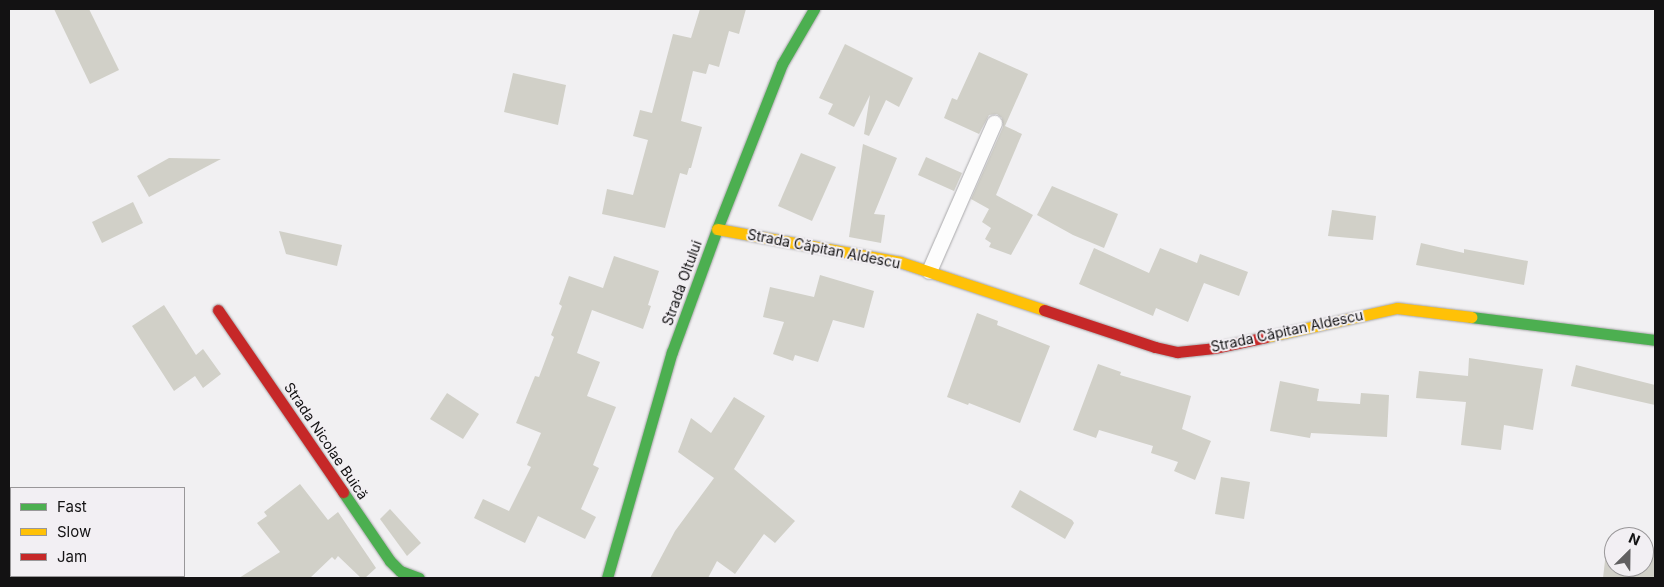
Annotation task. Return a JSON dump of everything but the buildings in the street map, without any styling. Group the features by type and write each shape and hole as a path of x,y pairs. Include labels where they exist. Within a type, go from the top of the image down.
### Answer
{"street":[{"name":"Strada Oltului","path":"607,578 672,352 717,229 782,64 814,9"},
{"name":"Strada Căpitan Aldescu","path":"717,229 900,262 1146,344 1177,352 1214,348 1397,308 1655,340"},
{"name":"Strada Nicolae Buică","path":"218,310 390,561 400,571 419,578"}],"lane":[{"path":"930,272 994,123"}],"traffic: fast":[{"path":"607,578 672,352 717,229 782,64 814,9"},
{"path":"1471,317 1655,340"},
{"path":"343,492 390,561 400,571 419,578"}],"traffic: slow":[{"path":"717,229 900,262 1044,310"},
{"path":"1266,337 1397,308 1471,317"}],"traffic: jam":[{"path":"218,310 343,492"},
{"path":"1044,310 1155,347 1177,352 1214,348 1266,337"}]}
